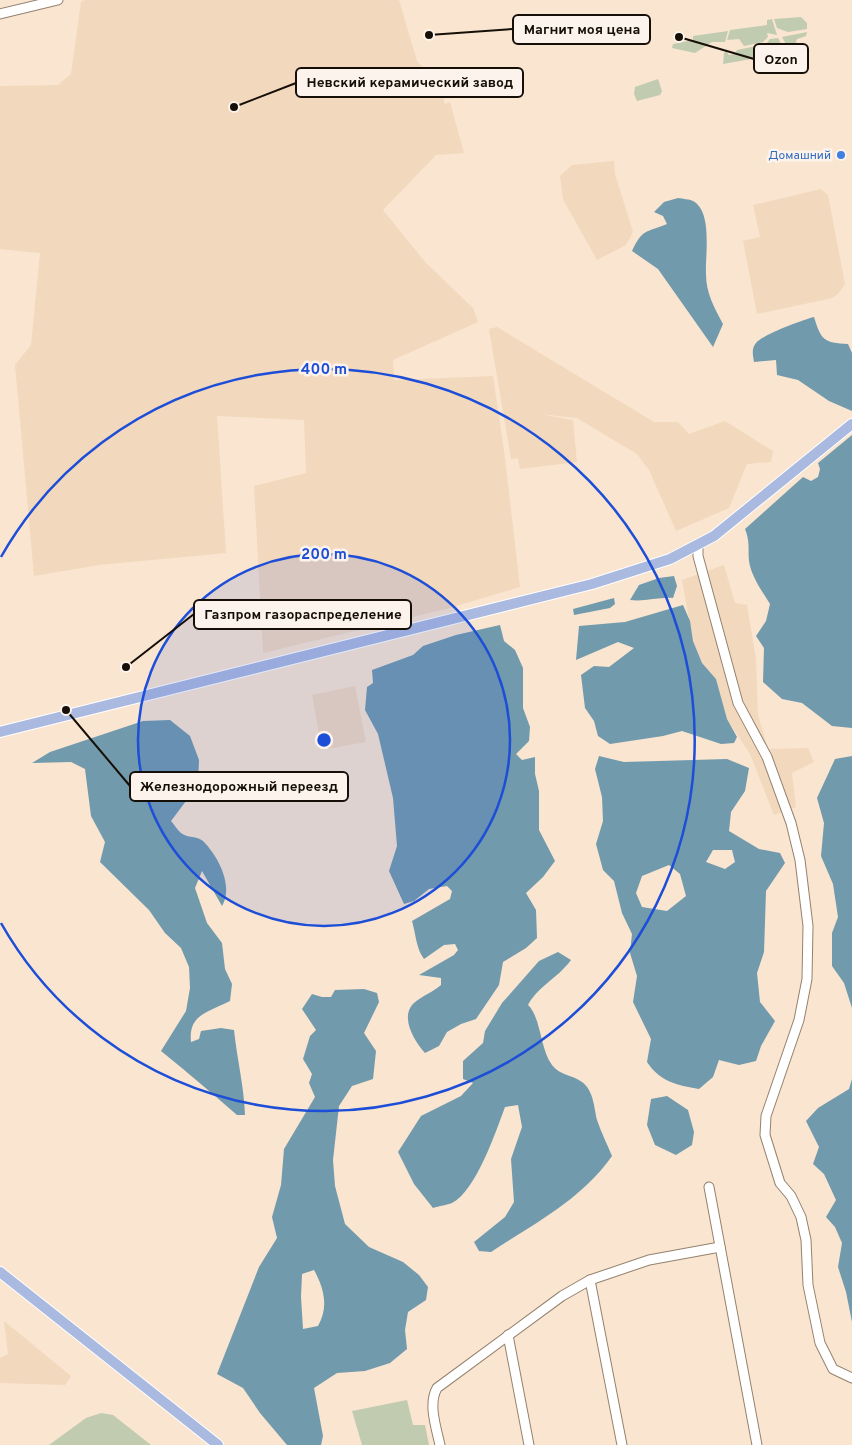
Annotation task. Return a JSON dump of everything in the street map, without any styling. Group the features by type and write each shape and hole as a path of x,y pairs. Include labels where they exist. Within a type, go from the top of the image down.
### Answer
{"main road":[{"path":"0,732 527,602 641,569 698,546 730,525 852,424"},
{"path":"0,1272 218,1445"}],"street":[{"path":"0,14 58,0"},
{"path":"698,546 698,556 738,703 767,758 791,823 800,860 808,926 807,979 799,1020 766,1116 764,1135 780,1183 791,1196 801,1217 806,1240 808,1285 820,1343 833,1369 852,1378"},
{"path":"709,1186 757,1445"},
{"path":"440,1445 432,1396 437,1388 562,1296 590,1280 649,1260 720,1247"},
{"path":"590,1280 622,1445"},
{"path":"508,1335 529,1445"}],"shaded area":[{"path":"85,0 399,0 417,61 441,89 445,104 450,102 464,153 436,155 383,210 426,263 473,308 478,322 393,360 394,380 493,376 520,587 446,609 263,653 254,486 306,473 304,420 217,416 226,553 99,565 34,576 15,365 31,345 40,253 0,249 0,86 58,85 71,74 81,2"},
{"path":"614,161 615,174 633,232 626,245 597,260 563,199 560,176 572,165"},
{"path":"821,189 828,195 845,284 838,294 832,298 757,314 743,241 760,237 753,205"},
{"path":"497,327 654,422 678,422 689,434 725,421 773,451 771,462 747,464 729,508 676,531 649,470 637,454 577,418 539,414 573,420 577,462 520,469 518,458 511,459 489,329"},
{"path":"724,565 735,603 747,605 756,659 758,715 768,749 808,748 814,762 792,773 796,807 774,815 750,754 727,719 716,679 702,663 693,641 682,580"},
{"path":"355,686 366,742 322,750 312,695"},
{"path":"4,1321 71,1376 65,1385 0,1383 0,1358 8,1354"}],"green space":[{"path":"801,17 807,23 807,29 788,32 777,28 774,19"},
{"path":"772,19 777,35 767,33 768,37 763,42 744,46 739,39 727,40 730,30 767,25 767,20"},
{"path":"728,31 725,42 712,42 695,53 672,48 673,44 693,40 693,36"},
{"path":"807,32 806,36 797,39 795,45 798,50 805,52 804,57 793,60 792,57 795,55 791,46 787,46 782,37"},
{"path":"778,38 786,53 723,64 726,51 729,55 735,54 737,50 766,44 770,39"},
{"path":"658,79 662,91 660,95 637,101 634,94 635,87"},
{"path":"407,1400 413,1425 425,1425 429,1445 362,1445 352,1411"},
{"path":"101,1413 113,1415 151,1445 49,1445 86,1418"}],"water":[{"path":"678,198 693,201 703,214 706,224 707,287 723,324 713,347 658,269 632,251 642,235 667,224 663,216 654,212 664,202"},
{"path":"814,317 819,331 825,339 834,343 848,344 852,353 852,411 829,401 798,380 777,375 776,360 754,362 753,348 760,340 783,328"},
{"path":"852,435 852,728 832,726 802,703 782,699 763,682 764,648 756,636 766,621 770,604 752,572 749,561 748,537 745,529 803,477 811,481 818,477 820,469 818,463"},
{"path":"674,576 677,586 673,598 630,600 639,585 659,578"},
{"path":"614,598 615,604 610,608 574,615 573,609"},
{"path":"683,605 690,621 693,641 702,663 716,679 727,719 737,737 734,743 721,744 682,731 663,736 610,744 598,736 594,721 585,708 581,675 594,666 609,667 634,648 618,642 576,660 579,626 625,622"},
{"path":"500,625 504,641 515,650 523,668 523,708 530,727 529,741 516,754 522,760 535,757 535,774 539,791 539,830 555,861 543,877 526,893 536,910 537,938 526,948 503,962 499,985 476,1019 461,1024 447,1032 439,1046 425,1053 413,1036 408,1022 408,1015 414,1003 441,985 441,978 419,975 454,955 458,950 455,944 444,945 424,959 418,946 412,921 450,899 452,891 447,886 429,889 414,901 404,904 389,871 397,846 393,798 378,734 365,710 367,687 373,683 372,670 413,655 423,646 456,635"},
{"path":"170,720 190,736 199,760 198,785 171,821 181,833 201,839 209,847 223,872 226,890 222,906 202,871 195,888 207,923 222,943 225,969 232,984 230,1001 208,1011 196,1020 191,1033 191,1042 199,1039 201,1031 221,1028 234,1030 245,1115 237,1115 161,1051 186,1011 190,988 189,967 181,948 165,933 149,910 100,862 105,842 91,816 85,769 71,762 32,763 50,752 143,721"},
{"path":"599,756 624,762 727,759 749,768 745,791 731,812 729,831 759,849 780,853 785,863 766,891 764,952 757,973 760,1002 775,1021 761,1046 756,1061 739,1065 719,1060 713,1077 699,1089 670,1082 652,1069 647,1062 651,1039 633,1002 637,976 630,953 632,934 622,913 614,881 603,870 596,844 603,821 602,797 595,769","holes":["713,850 732,850 735,862 725,869 706,862","669,865 680,874 686,896 667,911 642,907 636,893 642,876"]},
{"path":"852,756 852,1008 844,983 832,966 832,933 838,917 833,884 821,856 824,823 817,798 835,759"},
{"path":"558,952 571,960 566,967 532,998 528,1005 536,1017 545,1051 552,1065 558,1071 582,1082 589,1090 597,1120 612,1156 600,1172 556,1210 491,1252 479,1251 474,1242 505,1217 514,1202 511,1159 522,1127 518,1105 505,1107 491,1145 477,1174 461,1196 452,1203 433,1208 414,1184 398,1152 421,1116 461,1096 473,1083 463,1079 463,1061 483,1043 485,1031 502,1003 539,961"},
{"path":"364,989 377,993 379,1002 364,1033 376,1051 373,1079 352,1086 339,1106 333,1160 335,1186 345,1224 369,1247 403,1262 419,1275 428,1287 426,1300 408,1312 405,1330 407,1349 390,1363 365,1371 337,1373 314,1388 323,1436 321,1445 287,1445 260,1413 243,1388 217,1374 259,1267 277,1238 272,1217 281,1185 284,1149 315,1097 309,1083 312,1074 303,1059 310,1036 316,1030 302,1009 312,994 331,997 335,990","holes":["314,1270 323,1291 323,1312 318,1326 303,1329 302,1274"]},
{"path":"852,1079 852,1322 846,1292 838,1267 842,1243 835,1227 826,1217 836,1200 824,1174 813,1164 819,1147 806,1121 818,1108 849,1089"},
{"path":"667,1096 688,1110 694,1132 692,1145 676,1155 655,1145 647,1125 651,1099"}],"place":[{"name":"Магнит моя цена","path":"429,35"},
{"name":"Ozon","path":"679,37"},
{"name":"Невский керамический завод","path":"234,107"},
{"name":"Домашний","path":"841,155"},
{"name":"Газпром газораспределение","path":"126,667"},
{"name":"Железнодорожный переезд","path":"66,710"}]}
